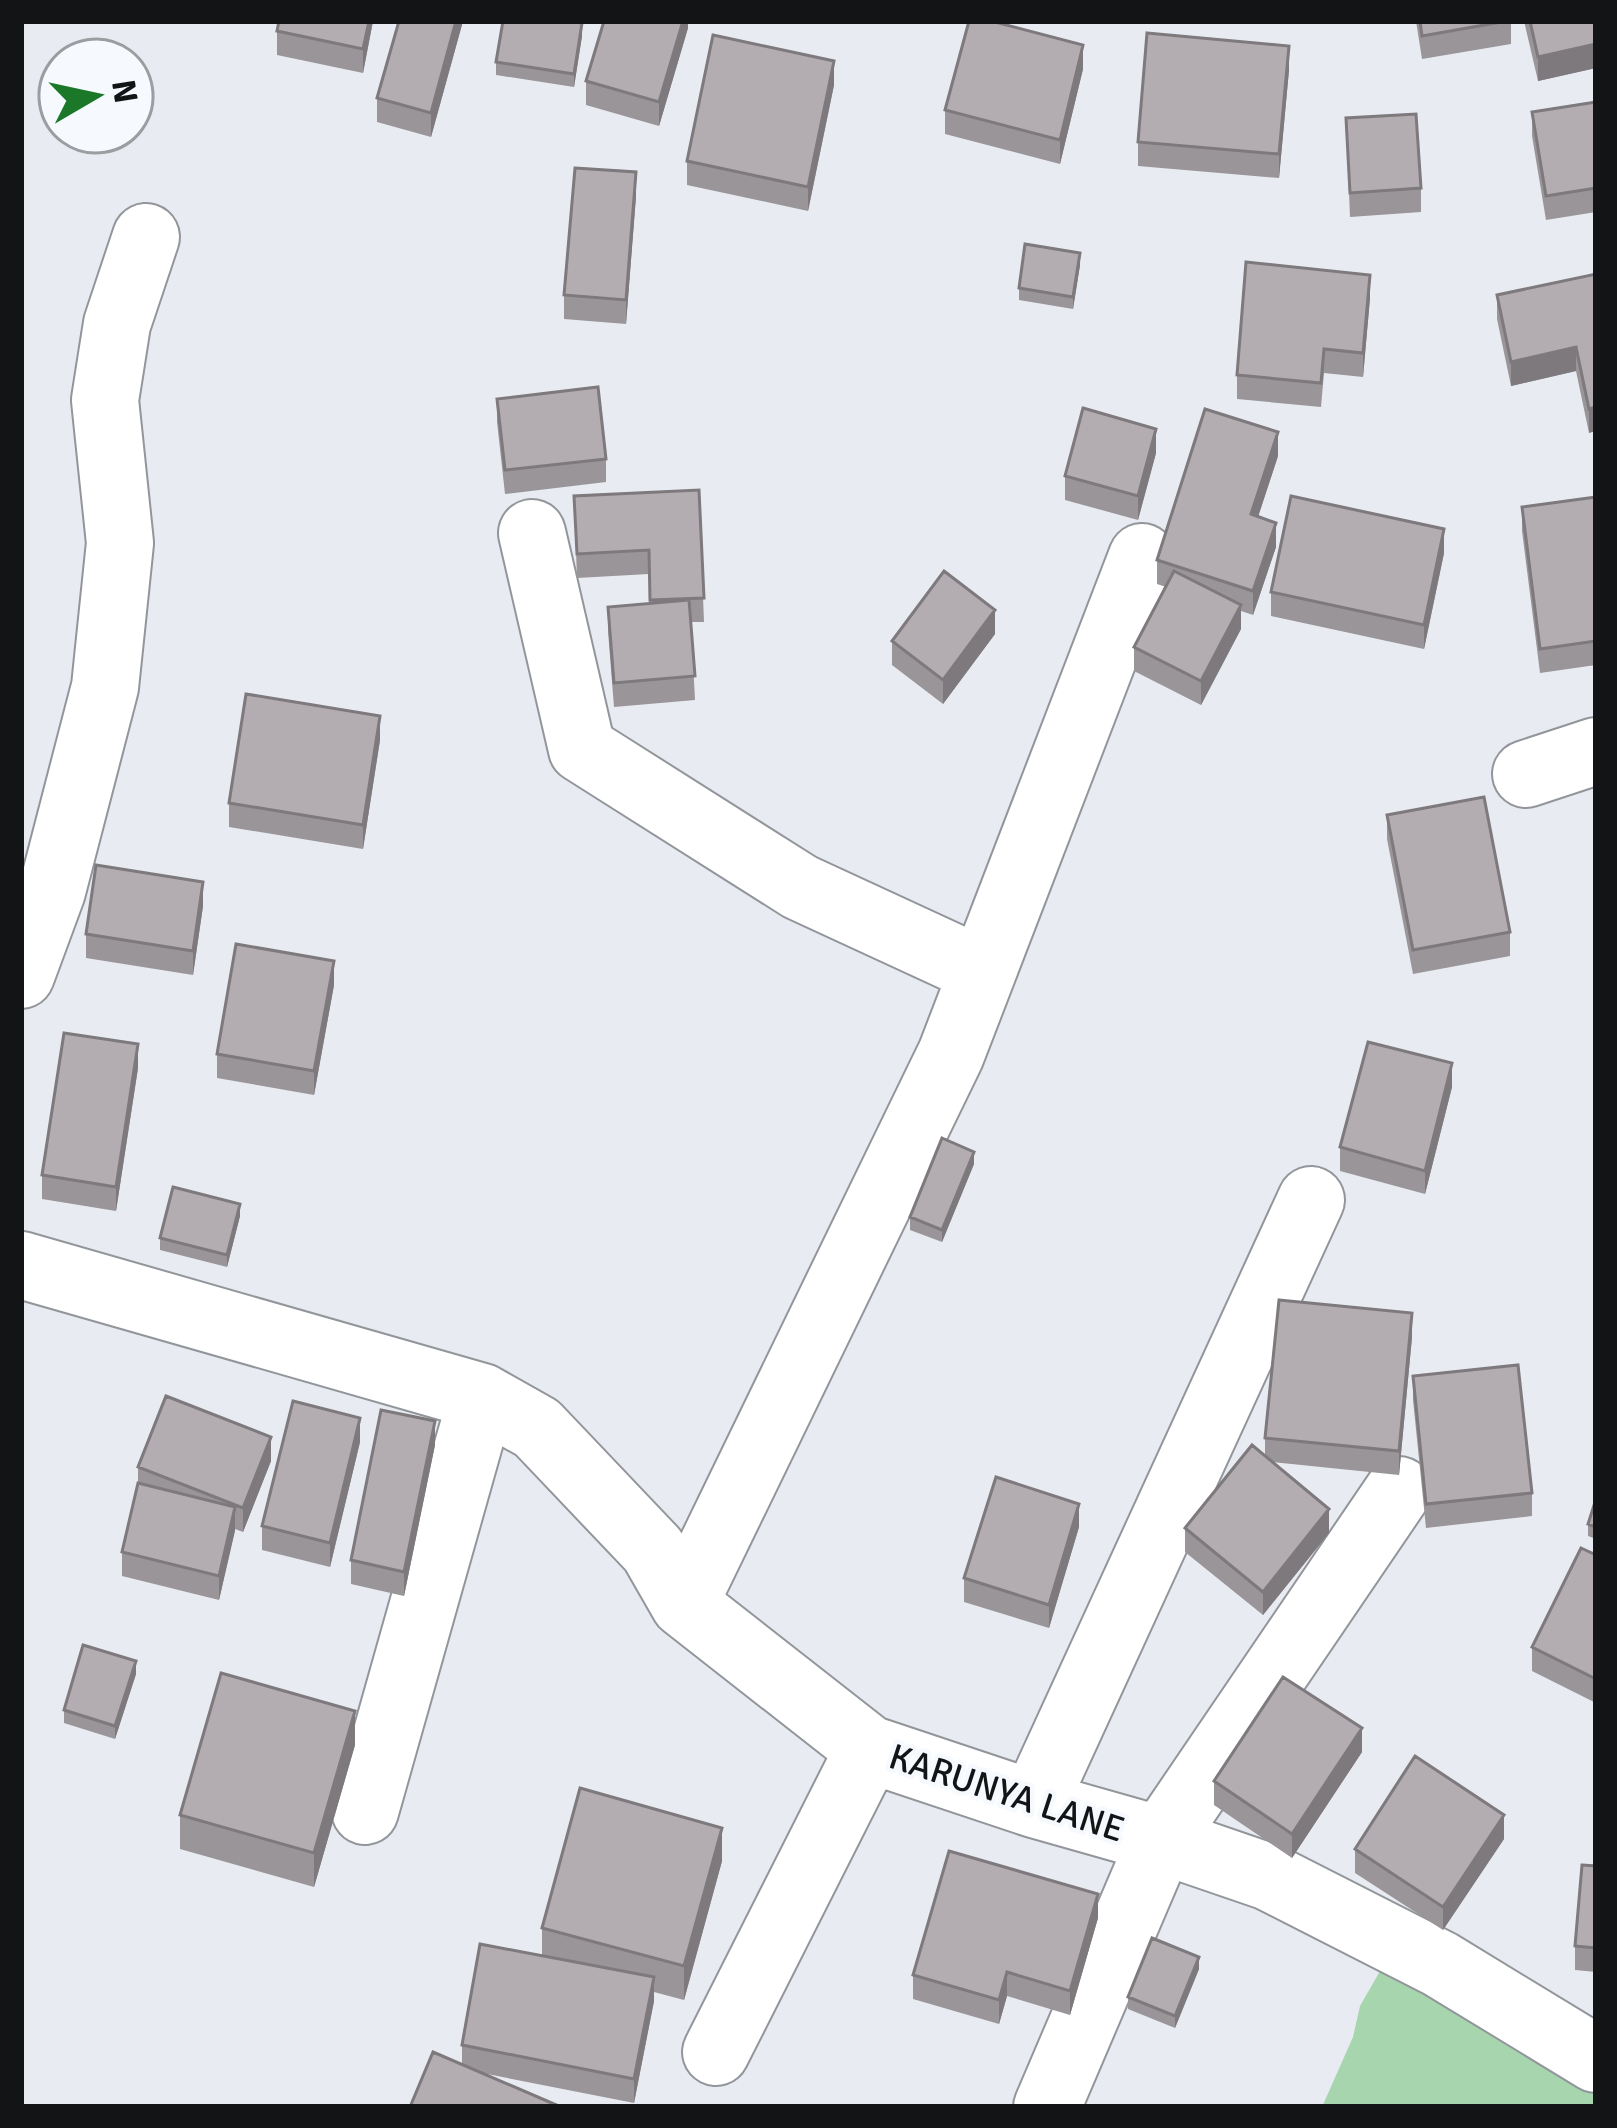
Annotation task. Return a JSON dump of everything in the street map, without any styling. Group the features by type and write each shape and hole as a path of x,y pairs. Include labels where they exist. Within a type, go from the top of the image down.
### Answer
{"street":[{"path":"21,975 52,891 105,687 120,543 105,400 117,324 146,237"},
{"path":"532,533 582,749 800,887 982,971"},
{"path":"684,1604 951,1054 1142,557"},
{"path":"1526,774 1596,752"},
{"path":"1034,1804 1311,1200"},
{"name":"KARUNYA LANE","path":"21,1265 482,1397 538,1428 653,1550 684,1604 869,1748 1269,1877 1440,1964 1596,2059"},
{"path":"365,1811 482,1397"},
{"path":"1047,2107 1161,1840 1400,1490"},
{"path":"716,2052 869,1748"}],"green space":[{"path":"1380,1971 1596,2085 1596,2107 1322,2107 1353,2037 1360,2006"}],"building":[{"path":"279,21 369,21 363,49 277,31"},
{"path":"399,21 456,21 431,113 377,98"},
{"path":"503,21 582,23 574,74 496,62"},
{"path":"604,21 683,21 659,102 586,81"},
{"path":"969,21 991,21 1083,45 1060,140 945,110"},
{"path":"1420,21 1507,21 1422,36"},
{"path":"1530,21 1596,21 1596,44 1538,57"},
{"path":"1147,33 1289,46 1279,154 1138,142"},
{"path":"713,35 834,61 808,187 687,161"},
{"path":"1596,102 1596,188 1546,196 1532,112"},
{"path":"1416,114 1421,188 1350,193 1346,118"},
{"path":"575,168 636,172 626,300 564,295"},
{"path":"1025,244 1080,253 1073,297 1019,288"},
{"path":"1246,262 1370,275 1363,353 1324,349 1321,383 1237,375"},
{"path":"1596,274 1596,407 1589,409 1576,347 1511,362 1497,295"},
{"path":"598,387 606,459 505,470 497,399"},
{"path":"1083,408 1156,429 1138,496 1065,476"},
{"path":"1205,409 1278,432 1251,514 1276,523 1253,591 1157,560"},
{"path":"699,490 704,598 650,600 649,550 577,554 574,496"},
{"path":"1291,496 1444,529 1424,625 1271,592"},
{"path":"1596,497 1596,641 1540,649 1522,507"},
{"path":"944,571 995,610 943,680 892,641"},
{"path":"1174,571 1241,605 1201,681 1134,647"},
{"path":"689,600 695,676 614,683 608,607"},
{"path":"246,694 380,716 363,825 229,803"},
{"path":"1484,797 1510,932 1413,950 1387,815"},
{"path":"96,865 203,882 193,951 86,934"},
{"path":"236,944 334,961 314,1071 217,1054"},
{"path":"64,1033 138,1044 116,1187 42,1175"},
{"path":"1368,1042 1452,1063 1425,1171 1340,1147"},
{"path":"942,1138 974,1152 942,1230 910,1217"},
{"path":"173,1187 240,1204 227,1255 160,1238"},
{"path":"1279,1300 1412,1313 1399,1451 1265,1438"},
{"path":"1518,1365 1532,1493 1426,1504 1413,1376"},
{"path":"166,1396 271,1437 243,1508 138,1467"},
{"path":"293,1401 360,1418 330,1543 262,1526"},
{"path":"381,1410 435,1421 404,1572 351,1560"},
{"path":"1252,1445 1329,1509 1263,1592 1185,1528"},
{"path":"996,1477 1079,1504 1049,1605 964,1578"},
{"path":"138,1483 235,1507 219,1576 122,1552"},
{"path":"1596,1499 1596,1527 1588,1524"},
{"path":"1581,1548 1596,1555 1596,1679 1532,1647"},
{"path":"83,1645 136,1661 115,1726 64,1710"},
{"path":"221,1673 355,1711 314,1853 180,1815"},
{"path":"1283,1677 1362,1728 1292,1834 1214,1781"},
{"path":"1415,1756 1504,1815 1443,1907 1355,1849"},
{"path":"580,1788 722,1828 684,1966 542,1928"},
{"path":"949,1851 1098,1894 1070,1991 1007,1972 999,2000 913,1975"},
{"path":"1582,1865 1596,1866 1596,1948 1575,1946"},
{"path":"1152,1938 1199,1957 1175,2016 1128,1997"},
{"path":"480,1944 654,1977 634,2079 462,2045"},
{"path":"433,2052 561,2107 410,2107"}]}
